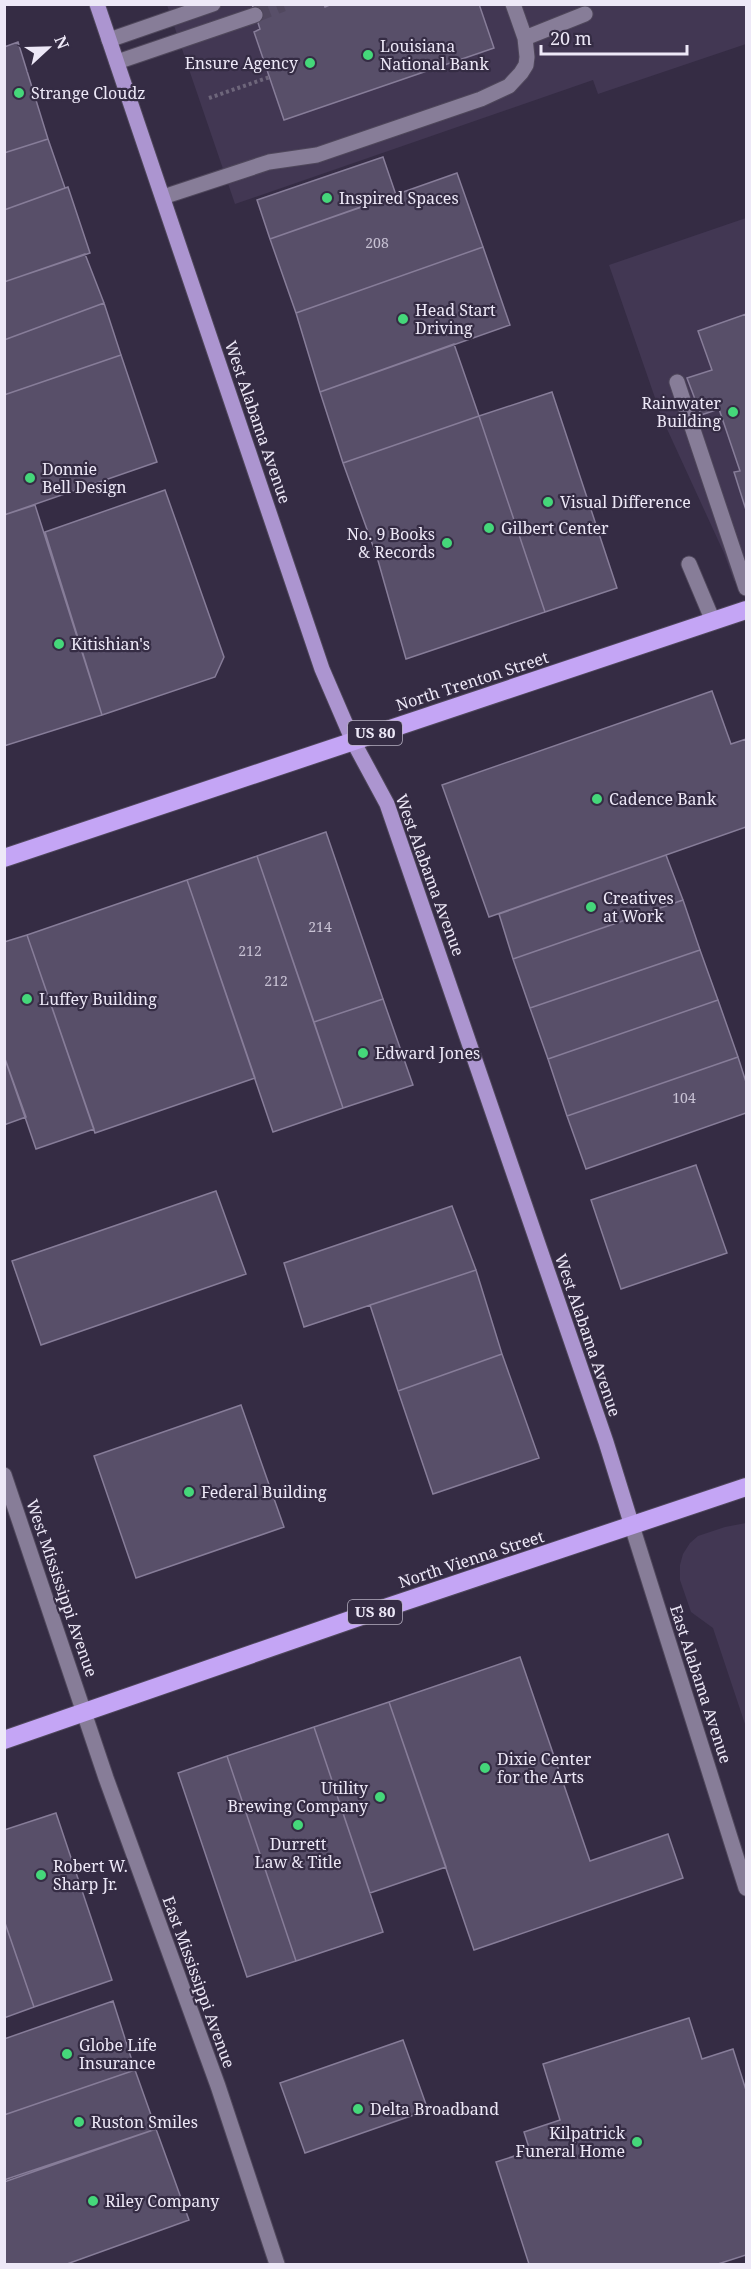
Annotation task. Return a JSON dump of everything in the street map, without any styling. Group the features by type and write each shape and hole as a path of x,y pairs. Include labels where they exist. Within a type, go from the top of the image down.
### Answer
{"highway":[{"name":"North Trenton Street","path":"4,858 747,610"},
{"name":"North Vienna Street","path":"4,1740 376,1611 747,1488"}],"main road":[{"name":"West Alabama Avenue","path":"97,4 322,669 353,741 387,804 602,1431 632,1526"}],"street":[{"path":"109,40 213,4"},
{"path":"163,197 269,162 317,155 498,92 516,80 526,65 525,38 513,4"},
{"path":"525,38 585,14"},
{"path":"117,62 255,15"},
{"path":"677,382 747,588"},
{"path":"689,564 713,621"},
{"name":"West Mississippi Avenue","path":"4,1475 85,1712"},
{"name":"East Alabama Avenue","path":"632,1526 747,1888"},
{"name":"East Mississippi Avenue","path":"85,1712 106,1778 218,2086 277,2265"}],"path":[{"path":"209,98 270,77"}],"shaded area":[{"path":"167,5 746,5 746,44 598,94 593,80 235,204"},
{"path":"746,218 746,577 734,581 724,553 662,418 609,265"},
{"path":"746,1523 746,1727 713,1628 691,1612 680,1580 680,1565 683,1554 698,1536"}],"building":[{"name":"Louisiana National Bank","path":"252,4 324,4 325,7 332,4 479,4 494,48 284,120 254,32 260,29"},
{"name":"Strange Cloudz","path":"18,42 48,139 4,153 4,47"},
{"path":"48,139 65,188 4,210 4,153"},
{"name":"Inspired Spaces","path":"383,157 396,195 270,239 257,200"},
{"path":"457,173 483,247 296,313 270,239"},
{"path":"68,187 90,253 4,282 4,210"},
{"name":"Head Start Driving","path":"483,247 510,325 320,392 296,313"},
{"path":"85,254 104,303 4,340 4,282"},
{"path":"104,303 121,355 4,395 4,340"},
{"name":"Rainwater Building","path":"746,314 746,510 734,472 740,471 719,409 701,415 687,378 712,370 698,331"},
{"path":"454,344 479,416 343,463 320,392"},
{"path":"121,355 157,462 4,515 4,395"},
{"name":"Visual Difference","path":"552,392 617,588 545,612 479,416"},
{"path":"479,416 545,612 406,659 377,557 343,463"},
{"path":"165,490 224,657 215,677 102,715 45,532"},
{"path":"35,505 102,715 4,746 4,515"},
{"name":"Cadence Bank","path":"712,691 731,744 746,739 746,827 489,917 442,785"},
{"path":"326,832 383,999 314,1022 257,856"},
{"name":"Creatives at Work","path":"666,855 683,900 513,959 499,914"},
{"path":"257,856 343,1108 273,1132 187,880"},
{"path":"187,880 255,1078 95,1133 27,935"},
{"path":"683,900 700,950 530,1008 513,959"},
{"name":"Luffey Building","path":"27,935 94,1129 36,1149 4,1056 4,942"},
{"path":"700,950 718,1000 548,1059 530,1008"},
{"name":"Edward Jones","path":"383,999 413,1085 343,1108 314,1022"},
{"path":"718,1000 738,1057 567,1116 548,1059"},
{"path":"4,1056 26,1117 4,1125"},
{"path":"738,1057 746,1082 746,1113 586,1169 567,1116"},
{"path":"696,1165 727,1253 621,1289 591,1200"},
{"path":"216,1191 246,1274 41,1345 12,1261"},
{"path":"452,1206 476,1270 304,1327 284,1263"},
{"path":"476,1270 502,1354 398,1391 370,1305"},
{"path":"502,1354 539,1458 433,1494 398,1391"},
{"name":"Federal Building","path":"241,1405 284,1527 136,1578 94,1456"},
{"name":"Dixie Center for the Arts","path":"520,1657 590,1861 668,1834 683,1878 474,1950 389,1702"},
{"name":"Utility Brewing Company","path":"389,1702 446,1867 370,1893 314,1727"},
{"name":"Durrett Law & Title","path":"314,1727 383,1932 296,1961 227,1756"},
{"path":"227,1756 296,1961 247,1977 178,1773"},
{"name":"Robert W. Sharp Jr.","path":"56,1813 112,1980 34,2007 4,1920 4,1830"},
{"path":"4,1920 34,2007 4,2018"},
{"name":"Globe Life Insurance","path":"113,2001 135,2070 4,2115 4,2039"},
{"name":"Kilpatrick Funeral Home","path":"689,2018 702,2059 733,2049 746,2090 746,2255 718,2264 529,2264 496,2162 530,2151 524,2132 560,2120 543,2064"},
{"path":"403,2040 428,2110 305,2153 280,2083"},
{"name":"Ruston Smiles","path":"135,2070 156,2129 4,2180 4,2115"},
{"name":"Riley Company","path":"156,2129 189,2220 67,2264 4,2264 4,2182"}],"tunnel":[{"path":"255,15 283,4"}],"place":[{"name":"Louisiana National Bank","path":"368,55"},
{"name":"Ensure Agency","path":"310,63"},
{"name":"Strange Cloudz","path":"19,93"},
{"name":"Inspired Spaces","path":"327,198"},
{"name":"Head Start Driving","path":"403,319"},
{"name":"Rainwater Building","path":"733,412"},
{"name":"Donnie Bell Design","path":"30,478"},
{"name":"Visual Difference","path":"548,502"},
{"name":"Gilbert Center","path":"489,528"},
{"name":"No. 9 Books & Records","path":"447,543"},
{"name":"Kitishian's","path":"59,644"},
{"name":"Cadence Bank","path":"597,799"},
{"name":"Creatives at Work","path":"591,907"},
{"name":"Luffey Building","path":"27,999"},
{"name":"Edward Jones","path":"363,1053"},
{"name":"Federal Building","path":"189,1492"},
{"name":"Dixie Center for the Arts","path":"485,1768"},
{"name":"Utility Brewing Company","path":"380,1797"},
{"name":"Durrett Law & Title","path":"298,1825"},
{"name":"Robert W. Sharp Jr.","path":"41,1875"},
{"name":"Globe Life Insurance","path":"67,2054"},
{"name":"Delta Broadband","path":"358,2109"},
{"name":"Ruston Smiles","path":"79,2122"},
{"name":"Kilpatrick Funeral Home","path":"637,2142"},
{"name":"Riley Company","path":"93,2201"}]}
